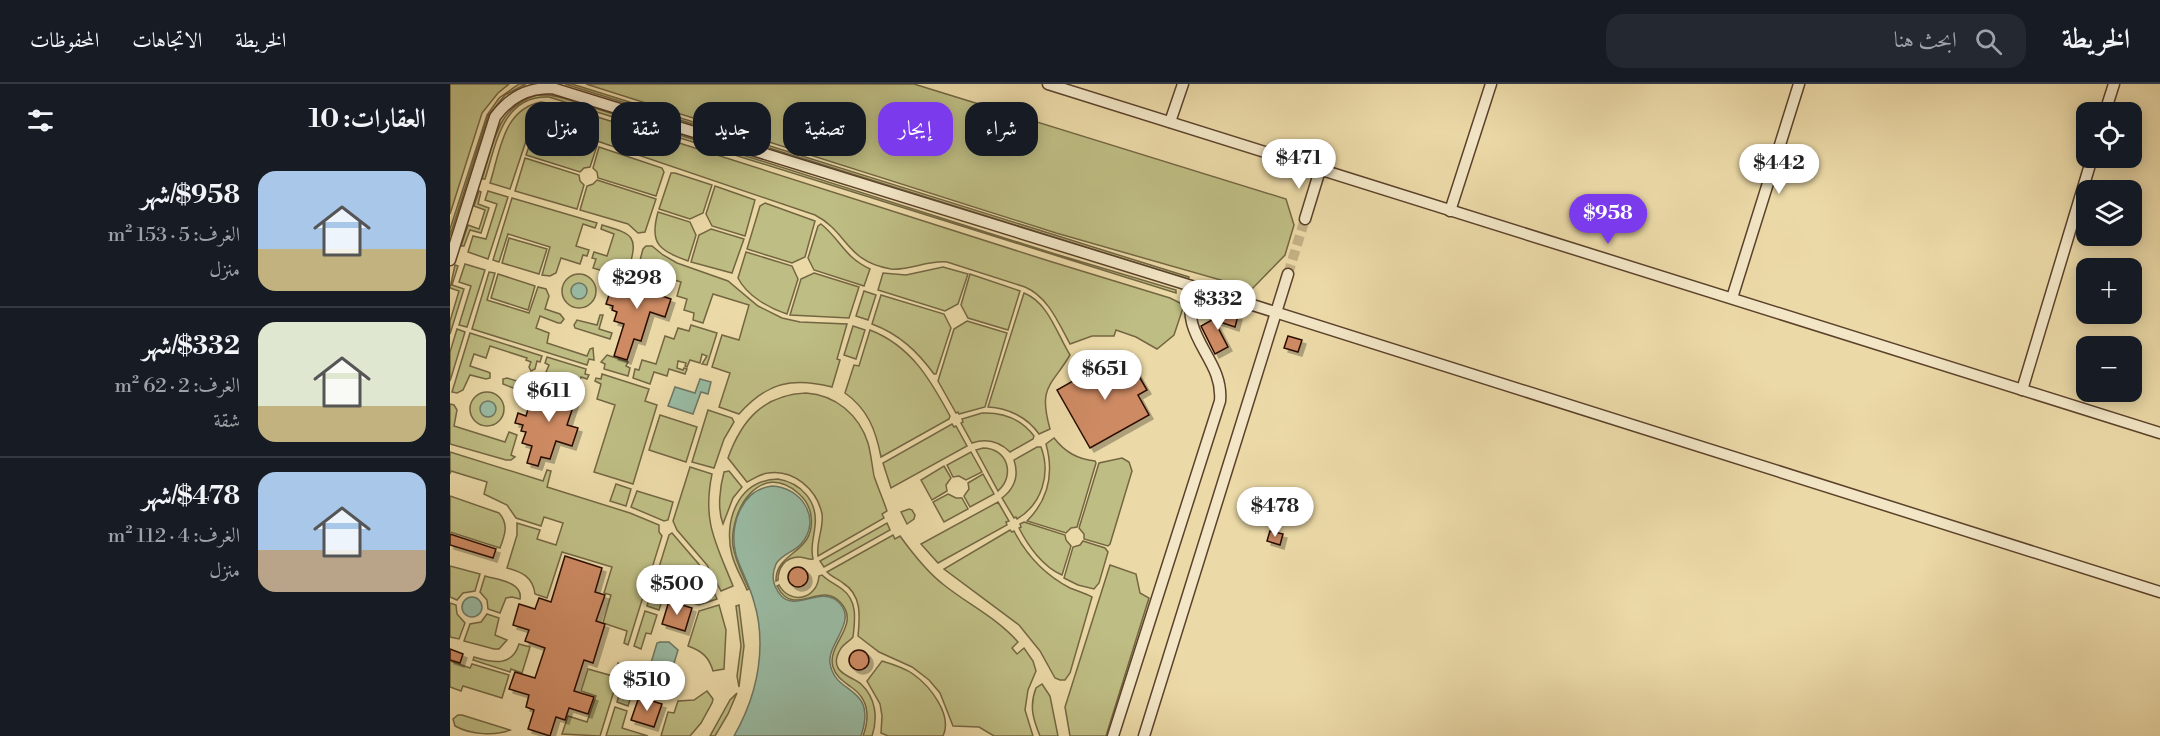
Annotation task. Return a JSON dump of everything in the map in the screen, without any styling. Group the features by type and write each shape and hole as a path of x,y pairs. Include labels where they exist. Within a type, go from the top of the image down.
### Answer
{"street":[{"path":"1048,84 2160,433"},
{"path":"1170,122 1182,84"},
{"path":"1450,211 1491,84"},
{"path":"1732,298 1799,84"},
{"path":"2108,102 2114,84"},
{"path":"450,260 495,117 510,100 519,94 541,88 552,88 1194,287 2160,592"},
{"path":"2022,390 2089,168"},
{"path":"1305,219 1320,170"},
{"path":"1144,736 1288,274"},
{"path":"1113,736 1220,401 1221,386 1217,372 1198,341 1192,322 1191,306 1194,287"}],"shaded area":[{"path":"450,84 509,84 498,93 482,113 450,214"},
{"path":"519,84 526,84 505,95 488,116 450,236 450,229 487,115 499,98"},
{"path":"565,84 572,84 630,102 623,102"},
{"path":"586,84 914,84 972,102 965,102 965,156 1038,156 1038,122 1286,199 1294,225 1285,255 1252,289 1056,233 813,156 866,156 866,102 783,102 783,146 771,143 771,102 693,102 693,118 681,114 681,102 643,102"},
{"path":"537,95 549,95 576,102 565,102 549,97 533,99 521,104 504,124 485,179 482,179 499,128 513,108"},
{"path":"525,108 525,144 510,189 490,183 505,134 518,113"},
{"path":"599,109 611,113 611,116 599,113"},
{"path":"599,117 611,121 611,146 599,142"},
{"path":"681,118 693,122 693,124 681,120"},
{"path":"681,135 693,139 693,142 681,138"},
{"path":"681,144 693,147 693,156 720,156 1170,298 1184,305 1174,335 1157,349 1136,337 1116,330 1114,336 1092,336 1070,344 1057,319 1033,291 947,262 898,269 876,265 856,253 826,222 815,215 641,156 681,156"},
{"path":"771,146 783,150 783,152 771,148"},
{"path":"599,147 611,151 611,156 626,156 662,168 664,172 656,196 598,178 593,168 596,156 599,156"},
{"path":"529,156 594,156 590,167 580,172"},
{"path":"738,156 746,156 1176,290 1176,293"},
{"path":"795,156 802,156 1189,277 1188,279"},
{"path":"525,158 579,175 584,185 577,209 515,191"},
{"path":"671,173 712,185 703,213 690,219 659,209"},
{"path":"597,180 656,199 645,232 638,233 628,224 580,210 587,186"},
{"path":"715,186 755,200 745,236 712,226 706,214"},
{"path":"479,191 481,192 478,204 489,208 481,233 470,230 464,246 461,246 468,225 479,229 485,210 474,206"},
{"path":"488,191 508,197 488,259 468,252 473,236 486,239 497,204 485,200"},
{"path":"512,198 597,223 595,228 583,224 576,246 589,250 587,256 583,255 580,264 561,258 556,273 550,276 542,275 550,247 508,234 499,262 493,260"},
{"path":"765,203 815,221 805,257 792,263 747,249 760,206"},
{"path":"658,212 690,222 696,235 688,261 663,249 659,244 655,232"},
{"path":"821,224 854,259 870,269 864,286 814,270 808,258 818,226"},
{"path":"602,225 626,234 633,242 629,268 625,267 619,286 610,283 613,274 593,268 596,259 592,258 594,252 607,256 614,234 601,229"},
{"path":"711,229 744,239 732,273 691,262 699,235"},
{"path":"509,238 547,249 539,274 502,263"},
{"path":"646,246 652,246 677,263 728,281 758,306 782,318 800,322 847,324 832,387 805,382 781,385 760,395 739,414 719,407 730,373 712,367 722,335 739,340 749,305 713,294 703,323 693,320 694,313 684,310 687,299 677,296 681,282 654,274 655,270 639,264"},
{"path":"746,252 792,266 798,279 787,314 759,300 738,278"},
{"path":"465,264 485,270 467,327 459,325 471,286 459,282"},
{"path":"455,265 458,266 452,285 464,289 450,334 450,321 459,291 450,288"},
{"path":"943,267 968,274 958,304 945,311 878,290 883,273 906,275"},
{"path":"489,272 495,273 487,300 529,313 538,287 546,289 549,296 545,309 560,314 564,319 558,323 540,316 536,328 549,333 547,343 587,356 593,348 594,360 589,359 587,365 472,329"},
{"path":"814,273 859,287 849,318 790,315 801,279"},
{"path":"498,274 535,286 528,310 491,298"},
{"path":"579,274 591,279 596,291 591,303 579,308 567,303 562,291 567,279"},
{"path":"970,274 1020,291 1008,330 968,318 961,305"},
{"path":"579,283 587,291 579,299 571,291"},
{"path":"864,291 876,295 868,320 856,316"},
{"path":"1024,293 1032,297 1046,311 1070,355 1048,388 1045,404 1050,429 1039,434 1016,414 988,407"},
{"path":"881,295 944,314 951,328 936,374 907,344 872,324"},
{"path":"600,315 603,315 599,329 612,333 610,339 575,328 577,320 597,325"},
{"path":"967,321 1007,333 985,407 959,414 956,413 938,381 954,329"},
{"path":"691,325 717,333 707,365 702,364 707,356 702,354 700,363 690,360 687,367 686,363 678,361 677,368 687,369 685,374 669,369 667,376 654,372 650,384 633,378 635,369 639,370 642,360 656,364 665,336 674,339 678,328 689,331"},
{"path":"853,326 865,330 856,359 844,355"},
{"path":"457,329 465,332 450,381 450,352"},
{"path":"870,330 908,354 927,377 950,416 949,419 881,457 870,421 860,406 845,393 854,365 859,366"},
{"path":"470,333 542,356 540,362 537,361 535,369 531,371 529,367 531,362 526,360 527,358 490,346 486,358 474,354 470,366 490,373 490,378 470,375 463,390 457,393 452,392"},
{"path":"607,355 628,362 626,366 630,368 628,376 604,369 605,364 601,362"},
{"path":"547,357 586,369 585,374 589,375 587,379 581,377 579,383 546,372 549,365 545,363"},
{"path":"602,374 649,389 645,401 657,405 633,484 594,472 615,405 597,399 601,384 595,381 596,378 601,379"},
{"path":"507,378 539,388 538,393 525,389 521,402 518,401 521,391 503,384 503,379"},
{"path":"700,379 711,382 708,394 701,392 693,414 668,406 675,387 695,393"},
{"path":"487,392 499,397 504,409 499,421 487,426 475,421 470,409 475,397"},
{"path":"806,393 836,402 845,408 859,424 868,443 874,476 887,511 882,514 884,518 818,556 822,514 815,496 809,489 786,474 762,474 747,482 728,458 740,432 756,412 778,399"},
{"path":"488,401 496,409 488,417 480,409"},
{"path":"450,404 454,405 457,410 454,426 505,442 509,432 517,435 511,455 515,457 506,460 450,444"},
{"path":"708,410 732,418 734,422 724,439 714,468 692,462"},
{"path":"982,413 1004,415 1017,421 1029,430 1034,436 1033,439 1010,452 1002,445 992,442 972,443 961,423 962,419"},
{"path":"660,415 697,427 686,462 649,450"},
{"path":"952,424 956,426 967,446 891,488 883,463"},
{"path":"1054,438 1072,454 1096,463 1077,527 1071,528 1066,533 1027,521 1045,495 1050,465 1046,444"},
{"path":"1041,447 1044,457 1042,488 1033,505 1017,519 1014,518 1002,498 1015,481 1014,460"},
{"path":"983,448 998,452 1006,463 1007,478 998,491 976,450"},
{"path":"450,452 543,481 547,470 551,471 547,487 630,513 659,525 659,532 662,536 628,645 624,643 627,631 603,623 611,595 604,593 612,567 562,552 547,598 535,594 532,583 526,576 507,568 517,535 517,523 540,530 537,539 556,545 563,523 544,517 541,526 516,518 507,505 484,494 487,482 451,471 450,474"},
{"path":"971,452 982,472 966,480 959,476 953,477 947,465"},
{"path":"1122,458 1129,462 1132,471 1110,544 1108,546 1084,539 1084,534 1079,528 1099,463"},
{"path":"944,466 951,478 946,485 947,491 932,500 921,480"},
{"path":"690,467 712,474 709,506 712,532 733,586 721,591 707,565 677,530 673,521"},
{"path":"729,471 742,487 733,498 723,524 720,512 720,491 724,472"},
{"path":"983,474 994,494 970,507 964,496 969,489 968,483"},
{"path":"778,479 801,489 811,501 815,517 813,559 794,557 786,561 776,581 777,571 782,564 808,538 811,516 803,498 784,484 772,482 760,486 742,505 733,532 734,552 749,589 747,590 732,555 730,529 732,516 743,495 764,481"},
{"path":"616,484 631,489 626,506 610,501"},
{"path":"772,486 792,492 800,498 806,506 810,525 801,544 776,564 773,581 781,596 788,600 828,597 836,600 843,607 844,623 830,655 830,663 833,674 860,699 864,707 865,719 861,736 734,736 753,691 760,643 757,612 736,555 734,533 739,512 745,502 761,489"},
{"path":"637,491 673,502 668,520 664,521 631,507"},
{"path":"948,494 962,498 968,509 944,522 933,502"},
{"path":"450,496 499,513 505,525 505,534 500,548 450,532"},
{"path":"998,502 1009,521 1006,522 1007,525 938,563 921,544"},
{"path":"909,509 915,515 914,519 907,524 901,512"},
{"path":"1024,522 1065,535 1071,546 1062,575 1042,561 1032,549 1019,528"},
{"path":"887,523 890,530 824,567 820,561"},
{"path":"1010,530 1014,531 1031,557 1045,571 1070,588 1092,597 1070,673 1065,680 1055,678 1040,651 1019,625 944,569"},
{"path":"672,533 703,569 717,599 699,605 664,594 659,610 647,606 669,535"},
{"path":"893,535 895,539 900,536 920,562 938,580 1010,633 1018,642 1012,648 1017,654 1024,648 1033,661 1036,671 1028,690 1025,710 1033,736 994,736 979,727 953,726 940,693 929,680 912,667 879,652 858,636 857,600 849,588 827,572"},
{"path":"1083,541 1105,548 1108,552 1099,583 1094,589 1064,578 1073,547 1080,545"},
{"path":"1110,565 1136,574 1140,593 1149,598 1106,736 1070,736 1065,707"},
{"path":"450,566 480,574 475,591 463,593 457,600 450,597"},
{"path":"822,575 842,589 853,605 855,618 853,637 841,648 837,664 842,673 861,684 873,702 875,722 872,736 863,736 867,722 865,703 857,692 836,674 833,667 834,651 847,619 846,611 841,603 825,595 791,600 784,596 777,586 779,585 790,595 802,597 813,590 819,576"},
{"path":"485,576 514,585 520,593 520,599 506,598 500,613 488,609 487,600 480,592"},
{"path":"472,597 479,600 482,607 479,614 472,617 465,614 462,607 465,600"},
{"path":"450,603 456,605 457,614 465,623 459,639 450,637"},
{"path":"719,605 726,630 724,669 713,671 704,655 688,646 699,611"},
{"path":"739,605 744,646 739,687 737,676 741,646 736,606"},
{"path":"645,611 657,615 651,634 646,633 641,649 634,646"},
{"path":"487,614 499,618 495,635 507,640 499,649 464,641 470,624 481,622"},
{"path":"669,642 678,650 666,690 663,691 654,690 645,683 657,643"},
{"path":"519,644 530,647 522,673 511,669 510,672 473,660 474,657 495,662 507,660 512,657"},
{"path":"450,661 470,668 472,664 509,675 502,698 463,686 461,691 450,687"},
{"path":"882,661 910,672 933,693 945,719 943,736 888,736 881,733 880,704 867,681"},
{"path":"618,663 622,665 600,736 562,734 568,716 587,722 596,696 581,691 588,669 613,676"},
{"path":"628,666 635,668 630,685 634,687 628,706 617,702"},
{"path":"1042,684 1050,696 1058,736 1040,736 1035,724 1033,701 1036,688"},
{"path":"707,691 713,699 712,703 701,723 690,736 661,736 668,712 674,713 678,701 694,700"},
{"path":"737,693 715,736 710,736 730,700"},
{"path":"615,707 627,711 622,728 648,736 606,736"},
{"path":"458,715 510,730 491,734 461,729 455,726 453,719"}],"building":[{"path":"642,267 653,271 650,282 659,284 656,294 671,299 665,317 650,312 641,341 634,339 627,360 614,356 624,324 614,321 617,312 612,310 613,306 606,304 609,295 616,297 617,293 623,295 627,281 636,284"},
{"path":"1226,312 1238,316 1235,327 1214,320 1228,347 1215,354 1201,326"},
{"path":"1288,336 1302,340 1298,352 1284,348"},
{"path":"1117,356 1128,376 1136,371 1147,390 1138,395 1149,415 1090,448 1057,390"},
{"path":"554,376 568,380 564,394 576,398 567,425 578,428 572,446 556,441 550,459 541,457 538,466 527,463 532,446 522,443 526,432 521,431 523,425 515,423 518,413 526,416 529,406 534,407 535,402 545,405"},
{"path":"1270,531 1283,534 1280,545 1267,541"},
{"path":"450,534 496,549 493,558 450,545"},
{"path":"565,556 602,568 595,592 605,595 596,621 605,624 593,663 584,660 574,691 594,697 588,714 569,708 565,720 556,717 550,736 528,729 534,710 526,707 529,695 509,689 515,672 535,678 545,648 525,641 529,630 513,625 519,604 535,609 539,598 551,602"},
{"path":"798,567 805,570 808,577 805,584 798,587 791,584 788,577 791,570"},
{"path":"669,601 692,608 685,631 662,624"},
{"path":"450,649 463,654 460,663 450,660"},
{"path":"859,650 866,653 869,660 866,667 859,670 852,667 849,660 852,653"},
{"path":"639,697 662,704 654,727 631,720"}],"tunnel":[{"path":"1288,274 1305,219"}]}
